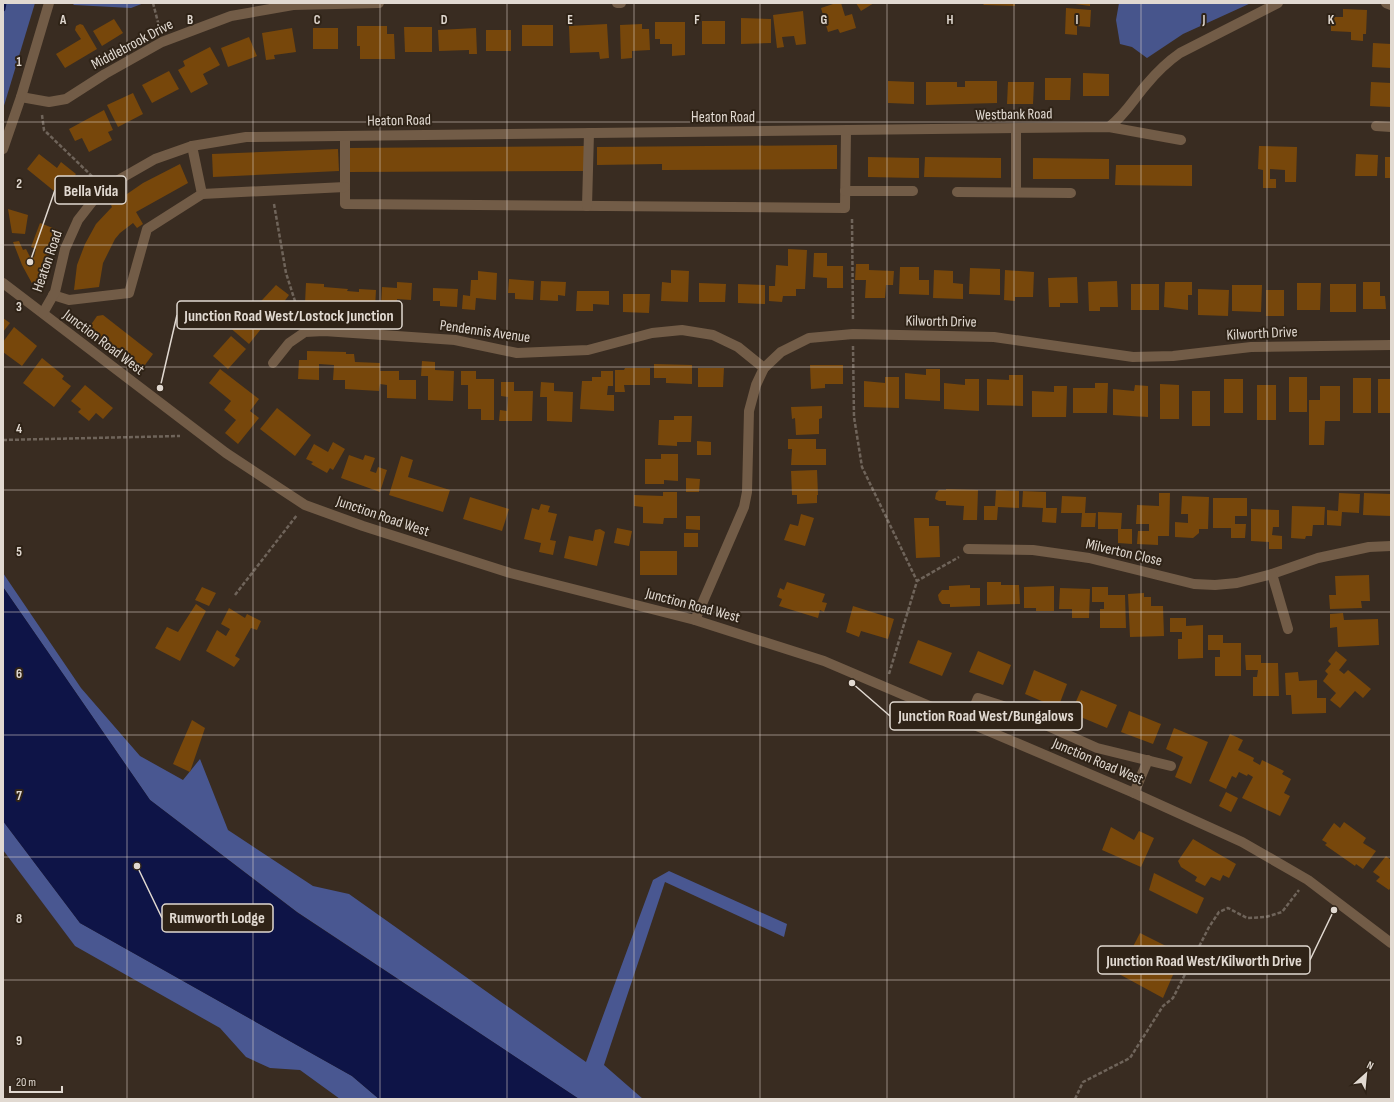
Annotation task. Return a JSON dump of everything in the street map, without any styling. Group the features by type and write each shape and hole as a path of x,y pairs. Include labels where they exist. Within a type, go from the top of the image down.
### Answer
{"street":[{"path":"3,149 21,97 49,3"},
{"name":"Middlebrook Drive","path":"21,97 49,102 66,99 105,74 162,42 231,16 292,5 379,3"},
{"path":"1109,127 1127,111 1145,86 1166,63 1180,53 1278,3"},
{"path":"1386,3 1391,5"},
{"path":"1376,126 1391,126"},
{"name":"Westbank Road","path":"846,131 1016,130 1109,127 1181,140"},
{"path":"1016,130 1016,192"},
{"path":"344,136 345,204 845,208 846,131"},
{"name":"Heaton Road","path":"43,313 53,295 65,250 78,220 96,197 120,179 155,159 192,146 246,137 846,131"},
{"path":"587,206 589,133"},
{"path":"192,146 202,194"},
{"path":"53,295 69,300 129,292 147,229 202,194 345,187"},
{"path":"845,191 913,191"},
{"path":"957,192 1071,193"},
{"name":"Junction Road West","path":"3,282 203,436 237,461 305,505 363,526 510,573 695,620 824,661 1134,793 1242,842 1308,880 1390,940"},
{"name":"Pendennis Avenue","path":"304,332 324,331 455,340 517,353 588,350 652,333 682,330 713,335 738,347 764,368"},
{"path":"273,363 289,343 304,332"},
{"name":"Kilworth Drive","path":"695,620 744,507 747,492 748,412 756,384 764,368 781,352 809,338 853,334 994,337 1134,357 1173,356 1251,347 1391,345"},
{"name":"Milverton Close","path":"968,549 1033,550 1082,557 1194,584 1215,585 1229,584 1272,574 1318,558 1369,547 1391,546"},
{"path":"1272,574 1288,629"},
{"path":"968,722 978,698 1004,706 1097,748 1171,766"},
{"path":"1134,793 1148,760"}],"path":[{"path":"153,3 162,42"},
{"path":"39,100 44,130 106,189"},
{"path":"271,191 286,273 304,332"},
{"path":"845,208 852,219 854,417 862,467 917,581 885,686"},
{"path":"3,440 203,436"},
{"path":"235,595 305,505"},
{"path":"917,581 956,560 968,549"},
{"path":"1075,1099 1082,1082 1130,1058 1163,1006 1173,998 1218,912 1228,908 1247,918 1266,917 1282,912 1308,880"}],"shaded area":[{"path":"3,3 35,3 3,109"},
{"path":"72,3 144,3 131,8 74,5"},
{"path":"1119,3 1251,3 1183,34 1147,58 1132,47 1120,44 1116,20"},
{"path":"3,573 81,688 140,756 183,780 200,759 228,830 313,886 349,894 586,1062 653,880 669,871 787,924 784,937 665,882 604,1065 643,1099 579,1099 297,912 150,800 3,587"},
{"path":"3,587 150,800 298,913 579,1099 379,1099 352,1076 80,923 3,821"},
{"path":"3,821 80,923 352,1076 379,1099 340,1099 300,1070 270,1068 246,1057 220,1028 75,946 3,850"}],"building":[{"path":"836,3 841,3 845,16 852,14 856,28 840,33 838,29 828,32 821,8"},
{"path":"856,3 874,3 861,11"},
{"path":"982,3 1015,3 1015,6 984,5"},
{"path":"1068,3 1090,3 1090,6"},
{"path":"1066,8 1091,10 1090,27 1077,26 1077,35 1065,34"},
{"path":"1343,9 1367,10 1366,34 1363,34 1363,41 1351,40 1351,32 1331,31 1331,17 1343,17"},
{"path":"803,11 806,44 796,45 794,36 782,37 784,47 777,48 773,15"},
{"path":"741,18 771,19 771,43 741,44"},
{"path":"114,19 123,33 102,46 93,31"},
{"path":"702,21 725,21 725,44 702,44"},
{"path":"655,22 685,22 685,55 672,56 672,44 660,44 660,39 655,39"},
{"path":"80,24 83,25 97,49 65,68 56,54 81,39 75,30 76,26"},
{"path":"607,24 609,58 600,59 599,52 570,53 569,26"},
{"path":"642,24 642,29 649,29 650,50 632,51 632,58 621,59 620,25"},
{"path":"522,25 553,25 553,46 522,46"},
{"path":"357,26 387,26 387,34 394,34 395,59 360,59 360,46 357,46"},
{"path":"404,27 432,27 432,52 405,52"},
{"path":"292,28 296,52 274,55 275,59 266,60 262,33"},
{"path":"313,28 338,28 338,49 313,49"},
{"path":"476,28 477,54 469,54 469,50 439,51 438,30"},
{"path":"486,30 511,30 511,51 486,51"},
{"path":"249,37 257,56 228,67 221,48"},
{"path":"1373,43 1391,44 1391,68 1372,67"},
{"path":"210,47 220,65 203,74 208,84 191,93 178,70 185,66 183,61"},
{"path":"169,71 179,89 152,103 142,85"},
{"path":"1083,73 1109,74 1109,96 1083,96"},
{"path":"1045,78 1071,78 1070,100 1045,100"},
{"path":"888,81 914,82 914,104 888,103"},
{"path":"965,81 997,81 997,103 926,105 926,82 957,82 957,87 965,87"},
{"path":"1008,82 1034,82 1033,104 1007,104"},
{"path":"1371,82 1391,83 1391,107 1370,106"},
{"path":"133,93 143,114 118,127 107,105"},
{"path":"104,110 113,130 108,132 112,140 89,152 82,138 75,141 69,129"},
{"path":"837,145 837,169 662,170 662,164 597,165 597,147"},
{"path":"585,146 585,171 348,172 348,148"},
{"path":"1259,146 1297,147 1296,182 1285,182 1285,170 1270,169 1270,179 1276,179 1276,188 1263,188 1263,170 1258,169"},
{"path":"338,149 339,171 213,177 212,154"},
{"path":"39,154 57,168 61,162 76,174 59,195 27,169"},
{"path":"1356,154 1378,155 1377,176 1355,176"},
{"path":"868,157 919,158 919,178 868,177"},
{"path":"925,157 1001,158 1001,178 924,177"},
{"path":"1385,157 1391,157 1391,178 1385,178"},
{"path":"1033,158 1109,159 1109,179 1033,179"},
{"path":"180,164 188,183 136,212 143,224 137,228 133,223 115,239 103,263 99,287 74,290 77,265 85,244 96,224 112,207 111,205 143,183"},
{"path":"1116,165 1192,165 1192,186 1115,185"},
{"path":"8,209 28,215 25,234 12,233"},
{"path":"40,223 58,230 50,251 45,277 42,284 34,287 22,265 13,242 19,241 23,250 26,249 31,259 34,257 36,249 31,247"},
{"path":"788,249 807,250 805,289 796,289 796,296 783,296 782,302 769,301 769,286 775,286 776,265 788,266"},
{"path":"814,253 827,253 827,266 843,266 843,288 827,288 827,278 813,277"},
{"path":"856,264 869,264 869,270 894,271 893,285 886,285 885,298 865,298 866,280 855,280"},
{"path":"900,267 919,267 919,280 929,280 929,295 899,294"},
{"path":"970,268 1000,269 1000,295 969,294"},
{"path":"671,270 689,271 688,302 661,301 662,282 671,283"},
{"path":"934,270 953,271 953,283 963,284 963,299 933,298"},
{"path":"1005,270 1034,272 1033,297 1015,297 1015,301 1004,300"},
{"path":"478,271 497,273 496,300 476,298 475,310 462,309 463,295 470,296 471,280 478,280"},
{"path":"1077,277 1078,303 1060,303 1060,307 1049,307 1048,278"},
{"path":"509,279 534,281 533,300 515,299 515,293 508,293"},
{"path":"541,281 566,282 565,296 558,295 558,301 540,300"},
{"path":"1117,281 1118,307 1100,307 1100,311 1089,311 1088,282"},
{"path":"397,282 412,283 411,300 397,299 397,308 381,307 382,287 397,288"},
{"path":"1165,282 1192,282 1192,295 1188,295 1188,310 1164,307"},
{"path":"1363,282 1380,282 1380,296 1385,296 1386,309 1363,309"},
{"path":"306,283 324,284 324,287 348,289 347,291 359,292 359,289 376,290 375,309 366,309 366,311 328,309 329,305 305,303"},
{"path":"699,283 726,284 725,302 699,302"},
{"path":"1297,283 1321,283 1320,310 1297,310"},
{"path":"738,284 765,285 765,304 738,303"},
{"path":"1131,284 1159,284 1159,310 1131,310"},
{"path":"1330,284 1356,284 1356,312 1330,312"},
{"path":"276,285 289,295 267,325 251,312"},
{"path":"1232,285 1262,285 1261,312 1232,311"},
{"path":"433,288 458,289 457,307 440,306 440,301 433,301"},
{"path":"1198,289 1229,290 1228,316 1198,315"},
{"path":"1266,290 1284,290 1284,316 1266,316"},
{"path":"577,291 609,291 609,305 593,304 593,311 576,311"},
{"path":"623,294 650,294 649,313 623,312"},
{"path":"241,310 261,329 249,344 228,326"},
{"path":"103,315 153,354 142,369 88,329 97,316"},
{"path":"3,318 10,323 3,332"},
{"path":"14,327 37,346 22,366 3,352 3,342"},
{"path":"231,336 246,349 228,369 213,356"},
{"path":"307,351 346,352 346,354 354,354 355,362 380,363 380,371 399,371 399,380 416,380 416,399 387,398 387,385 380,384 379,391 345,389 345,380 333,380 334,365 319,364 319,380 298,379 299,360 307,360"},
{"path":"42,358 64,376 62,379 71,386 54,407 23,383"},
{"path":"422,361 435,362 435,370 454,371 453,401 428,400 428,376 421,376"},
{"path":"654,364 692,365 692,384 666,383 666,378 654,378"},
{"path":"810,365 843,365 843,384 825,384 825,388 811,389"},
{"path":"625,368 650,368 650,385 624,385 625,392 615,392 615,370 624,370"},
{"path":"698,368 724,368 723,387 698,387"},
{"path":"220,369 259,399 250,411 259,418 238,444 225,433 236,420 224,410 231,401 209,383"},
{"path":"926,369 940,369 940,401 905,399 905,373 926,375"},
{"path":"461,371 476,371 476,379 494,379 494,420 481,420 481,409 468,409 468,385 461,385"},
{"path":"601,371 613,371 613,386 608,386 607,395 614,395 614,411 580,409 582,381 592,381 592,377 601,377"},
{"path":"1009,375 1023,375 1023,406 987,405 987,379 1009,380"},
{"path":"885,377 899,377 899,408 864,407 864,381 885,383"},
{"path":"1289,377 1307,377 1307,412 1289,412"},
{"path":"1353,378 1371,378 1371,413 1353,413"},
{"path":"965,379 979,379 979,411 944,409 944,383 965,385"},
{"path":"1224,379 1243,379 1243,413 1224,413"},
{"path":"1378,379 1391,379 1391,413 1378,413"},
{"path":"501,382 514,382 514,391 533,391 532,421 499,421 500,410 507,411 508,397 501,396"},
{"path":"541,382 554,383 554,391 573,392 572,422 547,421 547,397 540,397"},
{"path":"1095,383 1108,383 1107,413 1073,413 1073,388 1095,388"},
{"path":"1160,384 1179,385 1179,419 1160,419"},
{"path":"85,385 113,408 103,419 96,413 89,421 78,412 81,409 71,401"},
{"path":"1135,385 1148,386 1148,417 1113,415 1113,389 1134,391"},
{"path":"1257,385 1276,385 1276,420 1257,420"},
{"path":"1054,386 1067,386 1066,417 1032,417 1032,391 1054,392"},
{"path":"1320,386 1340,386 1340,421 1325,421 1324,445 1309,445 1309,400 1320,400"},
{"path":"1192,391 1210,391 1210,426 1192,426"},
{"path":"822,406 822,418 819,419 819,434 796,435 795,418 792,419 791,407"},
{"path":"277,408 311,435 295,456 260,429"},
{"path":"674,416 692,416 691,442 677,442 677,446 658,445 659,420 674,420"},
{"path":"788,439 816,439 816,449 826,449 826,465 791,465 792,449 788,449"},
{"path":"697,441 711,442 711,455 697,455"},
{"path":"333,442 345,449 333,470 330,468 327,473 311,464 313,462 306,459 314,444 328,452"},
{"path":"661,454 678,454 678,481 664,480 664,484 645,484 645,459 661,459"},
{"path":"349,455 363,460 365,455 375,458 370,471 376,473 378,467 387,470 380,492 341,478"},
{"path":"401,456 413,460 408,477 450,490 443,512 389,495"},
{"path":"817,470 817,503 797,504 797,495 792,495 791,471"},
{"path":"686,478 700,479 699,492 686,492"},
{"path":"939,490 978,490 977,520 963,520 964,506 946,505 946,501 939,501 935,499 936,493"},
{"path":"996,490 1019,491 1019,508 998,507 997,520 984,520 984,506 995,506"},
{"path":"1023,491 1046,492 1046,508 1057,508 1056,523 1042,522 1043,508 1022,507"},
{"path":"663,492 677,492 677,518 664,518 663,524 643,523 643,507 634,506 634,495 663,496"},
{"path":"1159,493 1170,493 1169,536 1158,536 1158,545 1137,544 1138,531 1149,531 1149,524 1136,524 1137,505 1159,506"},
{"path":"1339,493 1360,494 1359,513 1342,512 1341,526 1327,525 1327,510 1338,511"},
{"path":"1364,493 1391,494 1391,516 1363,515"},
{"path":"1062,496 1086,497 1085,513 1096,513 1095,527 1081,527 1082,513 1061,513"},
{"path":"1182,496 1209,497 1208,529 1199,529 1199,533 1193,538 1175,537 1175,522 1188,523 1188,514 1181,514"},
{"path":"470,497 509,509 502,531 463,519"},
{"path":"1213,498 1247,498 1247,516 1235,516 1235,524 1246,524 1245,538 1231,538 1231,528 1213,528"},
{"path":"541,504 550,506 548,512 557,514 550,540 556,541 553,555 539,552 541,543 524,539 532,508 539,510"},
{"path":"1292,506 1325,507 1324,525 1313,525 1312,536 1306,536 1305,539 1291,538"},
{"path":"1251,509 1279,510 1279,527 1273,527 1272,535 1282,536 1282,549 1269,549 1269,542 1251,541"},
{"path":"1098,512 1122,513 1121,529 1132,529 1132,544 1118,543 1118,529 1098,529"},
{"path":"801,514 814,518 805,546 784,540 790,524 798,526"},
{"path":"686,516 700,516 700,530 686,529"},
{"path":"914,518 929,518 929,526 939,526 940,557 916,558"},
{"path":"617,528 632,531 629,546 614,543"},
{"path":"600,529 605,532 597,566 564,558 569,536 593,541 595,530"},
{"path":"684,533 698,533 698,547 684,547"},
{"path":"640,551 677,551 677,575 640,575"},
{"path":"1369,575 1370,601 1361,601 1362,608 1330,609 1329,595 1336,595 1335,576"},
{"path":"787,582 825,594 822,602 827,603 824,612 820,610 818,618 779,606 782,599 777,597 780,588 784,590"},
{"path":"987,582 1001,582 1001,585 1019,585 1020,604 987,605"},
{"path":"970,585 970,588 980,588 980,606 950,607 950,604 942,604 939,600 938,595 942,590 949,590 949,586"},
{"path":"1054,586 1054,611 1036,611 1036,608 1024,608 1024,587"},
{"path":"202,587 216,593 209,606 195,600"},
{"path":"1092,587 1108,587 1108,595 1125,595 1126,628 1100,628 1100,609 1104,609 1104,602 1092,602"},
{"path":"1060,588 1090,589 1089,618 1072,618 1072,609 1059,609"},
{"path":"1144,593 1144,597 1151,597 1151,606 1163,606 1164,636 1130,637 1128,594"},
{"path":"196,604 206,611 180,661 155,648 167,627 178,632"},
{"path":"853,606 894,619 888,639 861,631 859,637 846,632"},
{"path":"229,608 245,618 247,614 261,621 257,630 251,628 235,656 240,659 234,667 206,651 217,630 226,636 230,629 221,624"},
{"path":"1343,613 1344,620 1378,619 1379,645 1338,647 1337,627 1330,628 1330,614"},
{"path":"1170,618 1186,618 1186,626 1203,625 1203,658 1178,659 1178,639 1182,639 1182,632 1170,632"},
{"path":"1208,635 1223,635 1223,643 1241,643 1241,676 1215,676 1215,657 1220,657 1220,650 1208,650"},
{"path":"918,640 952,653 942,676 909,663"},
{"path":"978,651 1011,665 1003,685 969,672"},
{"path":"1336,651 1347,660 1339,670 1344,674 1348,670 1371,689 1363,698 1355,691 1340,708 1330,700 1336,693 1323,681 1328,674 1325,671 1331,664 1328,661"},
{"path":"1245,655 1261,655 1261,663 1278,663 1279,696 1253,696 1253,677 1257,677 1258,670 1246,670"},
{"path":"1034,670 1067,684 1058,708 1025,694"},
{"path":"1298,672 1299,681 1317,680 1317,698 1326,698 1326,713 1292,714 1291,695 1286,695 1285,673"},
{"path":"1081,690 1117,705 1107,728 1071,713"},
{"path":"1129,711 1161,724 1153,744 1121,732"},
{"path":"192,720 205,728 190,772 173,764"},
{"path":"1174,728 1208,742 1191,784 1175,777 1183,757 1166,749"},
{"path":"1230,734 1243,740 1238,750 1254,758 1253,761 1260,765 1262,760 1284,771 1282,774 1291,779 1284,793 1290,796 1280,816 1242,798 1253,777 1248,774 1247,776 1239,772 1236,778 1232,776 1226,789 1209,781"},
{"path":"1226,792 1238,798 1231,812 1219,806"},
{"path":"1344,822 1366,838 1363,843 1376,851 1363,869 1356,864 1355,866 1325,845 1327,843 1322,840 1334,823 1340,828"},
{"path":"1111,827 1134,840 1139,831 1154,838 1141,867 1102,850"},
{"path":"1193,839 1236,864 1229,878 1223,875 1220,881 1211,877 1205,886 1195,881 1197,877 1181,867 1178,861"},
{"path":"1386,856 1391,860 1391,887 1389,890 1376,881 1380,877 1373,872"},
{"path":"1154,873 1204,898 1197,914 1149,890"},
{"path":"1140,933 1182,954 1163,998 1119,974"}],"waterway":[{"path":"3,9 4,3"}],"place":[{"name":"Bella Vida","path":"30,262"},
{"name":"Junction Road West/Lostock Junction","path":"160,388"},
{"name":"Junction Road West/Bungalows","path":"852,683"},
{"name":"Rumworth Lodge","path":"137,866"},
{"name":"Junction Road West/Kilworth Drive","path":"1334,910"}]}
